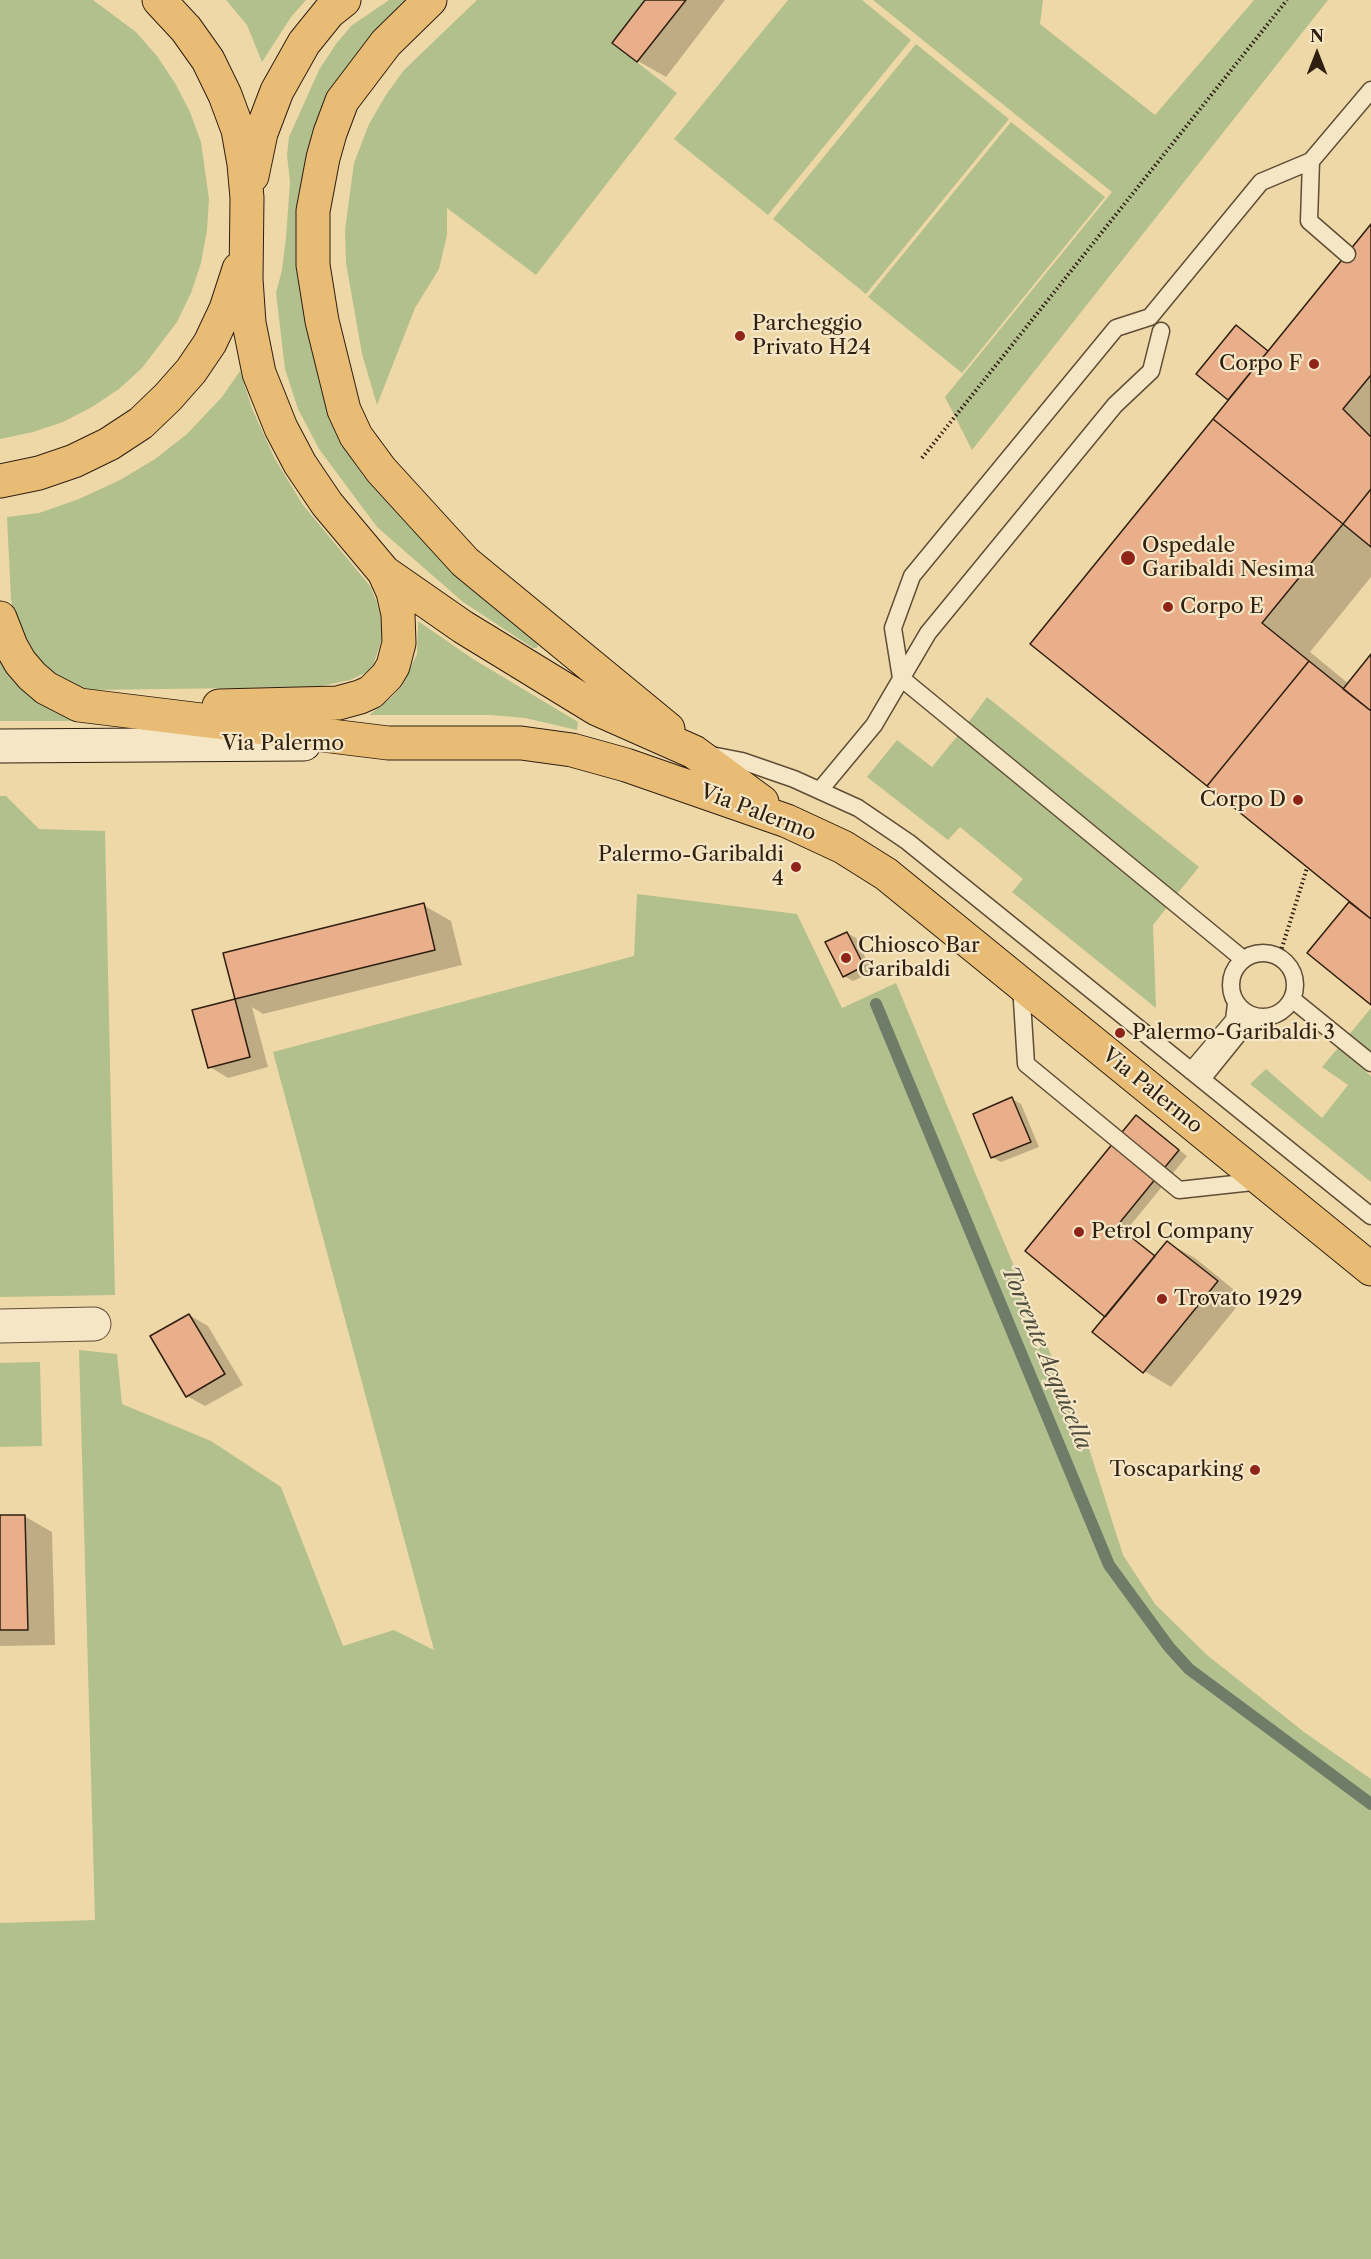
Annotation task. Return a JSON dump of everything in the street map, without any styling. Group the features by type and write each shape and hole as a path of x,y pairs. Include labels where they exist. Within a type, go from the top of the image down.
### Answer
{"main road":[{"path":"159,0 186,29 208,60 225,95 238,130 247,198 245,235 249,323 259,373 281,428 300,464 327,504 384,572 463,627 597,710 694,752"},
{"path":"247,198 261,133 277,92 304,43 329,12 344,0"},
{"path":"430,0 386,43 364,69 342,101 322,158 313,211 313,265 322,321 344,410 356,436 381,470 465,562 694,752 787,821"},
{"path":"0,481 39,473 74,461 109,444 141,423 168,397 191,371 210,343 222,318 238,273 245,235"},
{"path":"101,709 338,703 360,697 380,684 393,666 397,654 398,614 393,592 384,572"},
{"path":"0,618 11,646 20,662 32,676 46,688 79,705 388,743"},
{"name":"Via Palermo","path":"388,743 521,743 572,750 626,765 787,821 843,847 886,874 1371,1269"}],"street":[{"path":"124,744 338,703"},
{"name":"Via Palermo","path":"0,746 388,743"},
{"path":"0,1326 94,1324"}],"lane":[{"path":"1243,959 901,678 893,628 912,576 1116,328 1150,317 1261,182 1311,161 1371,90"},
{"path":"1311,161 1309,221 1347,254"},
{"path":"820,790 874,725 928,633 1115,405 1151,371 1161,331"},
{"path":"694,752 742,761 794,779 858,808 908,842 1371,1216"},
{"path":"1196,1075 1245,1027 1259,1017 1278,1013 1292,999 1295,990 1293,971 1279,957 1271,953 1261,952 1243,959 1236,966 1230,985 1236,1004 1251,1015 1259,1017"},
{"path":"1021,984 1026,1064 1179,1190 1262,1181"},
{"path":"1292,999 1371,1063"},
{"path":"1196,1075 1234,1020 1236,1004"}],"path":[{"path":"921,458 1287,0"},
{"path":"1279,957 1307,868"}],"green space":[{"path":"0,0 93,0 136,32 157,56 175,83 190,112 201,142 209,199 207,230 201,263 191,293 177,322 142,368 119,389 92,407 63,422 33,432 0,439"},
{"path":"226,0 306,0 291,17 262,62 247,25"},
{"path":"389,0 409,0 313,141 343,446 364,477 431,548 532,636 538,644 537,648 533,648 463,602 377,527 319,449 298,409 285,369 276,293 286,238 290,182 287,155 289,137 319,70 336,44 351,26"},
{"path":"477,0 645,0 612,43 677,93 536,275 447,208 447,235 439,269 415,308 377,405 362,354 346,263 345,230 354,163 369,124 404,70"},
{"path":"788,0 862,0 911,40 768,215 674,139"},
{"path":"873,0 1043,0 1040,24 1155,115 1254,0 1328,0 972,450 945,397 1112,192"},
{"path":"916,44 1009,119 866,294 773,219"},
{"path":"1011,122 1105,197 962,373 868,297"},
{"path":"240,371 253,411 275,459 303,505 370,586 383,625 382,638 373,666 365,673 350,680 316,687 89,690 75,686 44,667 32,653 17,628 11,599 7,517 39,513 79,499 120,480 155,459 187,434 222,397"},
{"path":"418,621 473,659 578,722 577,730 525,718 491,715 369,715 402,686 417,654"},
{"path":"0,658 87,721 0,721"},
{"path":"987,697 1199,867 1177,894 968,723"},
{"path":"959,734 1168,906 1153,925 1156,1008 1012,892 1023,879 960,827 948,840 867,777 897,740 932,767"},
{"path":"0,796 6,796 39,829 105,831 115,1295 0,1297"},
{"path":"637,894 797,914 842,1008 896,983 1086,1439 1123,1555 1155,1604 1207,1655 1304,1732 1371,1779 1371,2259 0,2259 0,1923 95,1920 79,1350 117,1354 122,1404 211,1441 281,1487 343,1646 394,1630 434,1650 273,1052 634,956"},
{"path":"1371,1008 1371,1054 1348,1036"},
{"path":"1338,1048 1371,1076 1371,1182 1250,1084 1266,1069 1322,1118 1348,1085 1322,1067"},
{"path":"40,1362 42,1446 0,1447 0,1363"}],"building":[{"path":"645,0 686,0 637,62 612,43"},
{"name":"Corpo F","path":"1371,224 1371,489 1343,524 1213,419"},
{"path":"1236,325 1268,351 1228,400 1196,374"},
{"path":"1371,375 1371,437 1343,409"},
{"name":"Corpo E","path":"1213,419 1343,524 1262,623 1309,661 1207,786 1030,644"},
{"path":"1371,489 1371,547 1343,524"},
{"path":"1371,654 1371,711 1343,689"},
{"name":"Corpo D","path":"1309,661 1371,711 1371,919 1207,786"},
{"path":"1349,902 1371,919 1371,1005 1307,953"},
{"path":"424,903 435,950 235,999 223,953"},
{"name":"Chiosco Bar Garibaldi","path":"847,932 864,966 843,977 825,942"},
{"path":"235,999 250,1057 208,1068 192,1010"},
{"path":"1012,1097 1031,1142 991,1158 973,1114"},
{"path":"1136,1115 1179,1150 1117,1226 1155,1256 1105,1317 1025,1251"},
{"name":"Trovato 1929","path":"1167,1241 1218,1281 1143,1373 1092,1332"},
{"path":"189,1314 225,1374 186,1397 150,1336"},
{"path":"0,1515 25,1515 28,1630 0,1630"}],"waterway":[{"name":"Torrente Acquicella","path":"876,1004 1109,1565 1169,1647 1189,1669 1371,1804"}],"place":[{"name":"Parcheggio Privato H24","path":"740,336"},
{"name":"Corpo F","path":"1314,364"},
{"name":"Ospedale Garibaldi Nesima","path":"1128,558"},
{"name":"Corpo E","path":"1168,607"},
{"name":"Corpo D","path":"1298,800"},
{"name":"Palermo-Garibaldi 4","path":"796,867"},
{"name":"Chiosco Bar Garibaldi","path":"846,958"},
{"name":"Palermo-Garibaldi 3","path":"1120,1033"},
{"name":"Petrol Company","path":"1079,1232"},
{"name":"Trovato 1929","path":"1162,1299"},
{"name":"Toscaparking","path":"1255,1470"}]}
